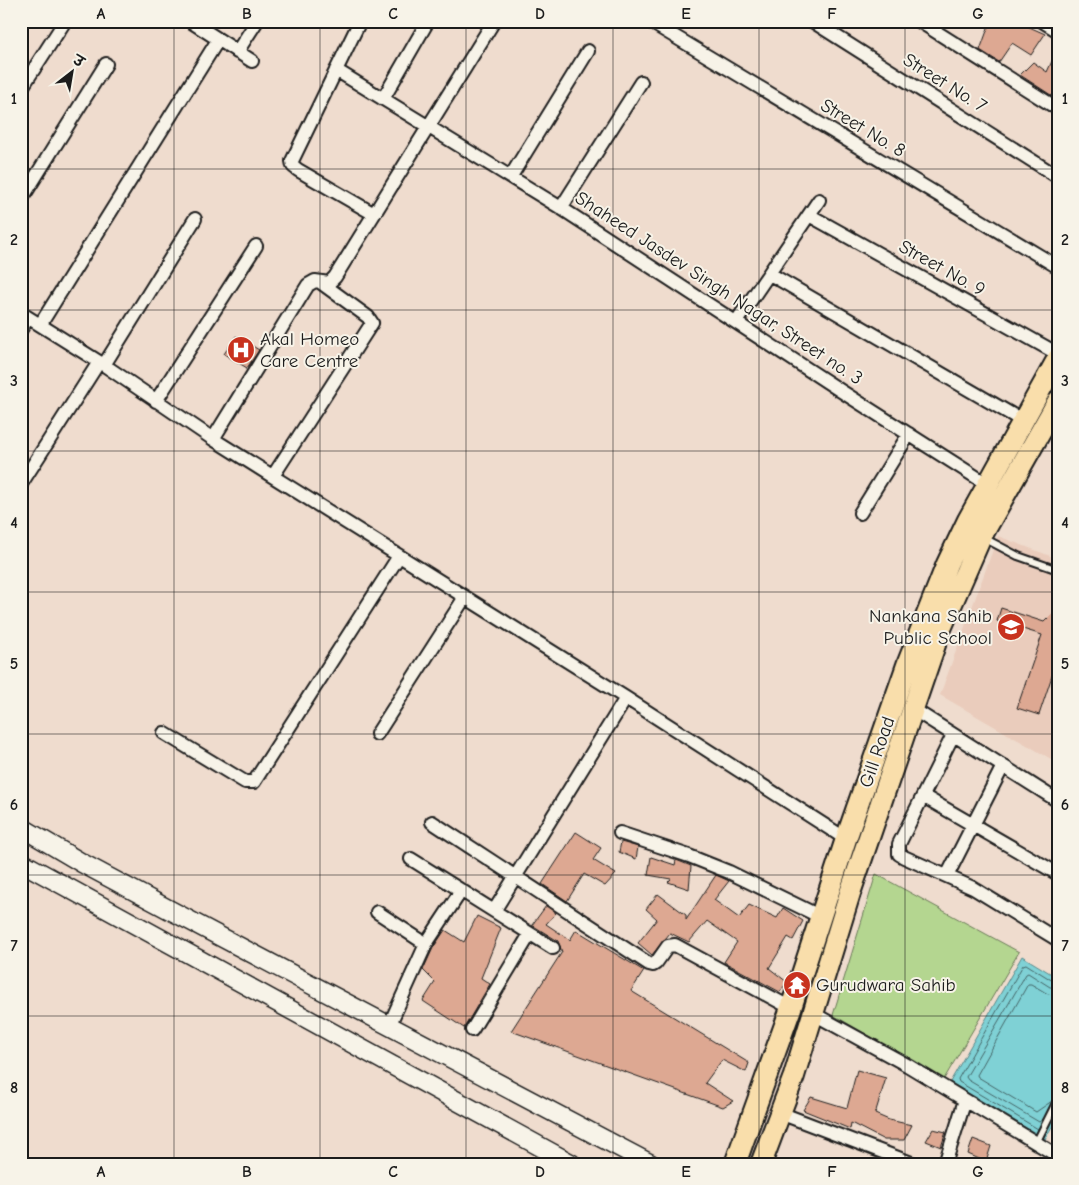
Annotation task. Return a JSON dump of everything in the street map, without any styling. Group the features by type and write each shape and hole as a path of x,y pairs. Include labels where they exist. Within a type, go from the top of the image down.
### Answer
{"main road":[{"name":"Gill Road","path":"735,1164 791,1008 846,840 907,665 948,564 987,484 1058,356"},
{"name":"Gill Road","path":"761,1164 814,1014 853,884 939,633 981,537 1058,400"}],"street":[{"path":"21,89 65,21"},
{"path":"190,21 205,25 218,40 252,61"},
{"path":"237,52 256,21"},
{"path":"360,21 292,161 293,166 298,170 374,214"},
{"path":"382,99 428,21"},
{"path":"213,439 308,285 311,282 329,283 333,280 494,21"},
{"name":"Street No. 8","path":"648,21 1058,267"},
{"name":"Street No. 7","path":"812,21 1058,177"},
{"path":"919,21 1058,109"},
{"path":"1042,21 1058,31"},
{"path":"40,325 218,40"},
{"path":"510,176 588,51"},
{"path":"21,200 106,64"},
{"name":"Shaheed Jasdev Singh Nagar, Street no. 3","path":"336,70 561,208 987,484"},
{"path":"561,208 641,82"},
{"path":"736,322 819,200"},
{"name":"Street No. 9","path":"809,215 1058,356"},
{"path":"21,484 102,364 194,219"},
{"path":"156,401 256,246"},
{"path":"770,274 1023,421"},
{"path":"273,476 372,323 368,317 319,282"},
{"path":"24,320 40,325 102,364 213,439 626,698 846,840"},
{"path":"860,513 909,434"},
{"path":"164,733 245,782 254,782 399,556"},
{"path":"378,734 465,597"},
{"path":"494,912 626,698"},
{"path":"913,709 1058,801"},
{"path":"953,735 899,844 899,854 973,888 1058,940"},
{"path":"946,876 1003,766"},
{"path":"923,796 1058,874"},
{"path":"432,822 649,964 656,963 668,946 675,945 791,1008"},
{"path":"21,827 82,863 651,1164"},
{"path":"620,833 690,856 729,872 821,917"},
{"path":"411,859 553,948"},
{"path":"21,862 572,1164"},
{"path":"389,1026 426,944 461,891"},
{"path":"377,912 426,944"},
{"path":"472,1030 530,934"},
{"path":"814,1014 907,1065 1058,1156"},
{"path":"945,1164 965,1100"},
{"path":"780,1113 914,1164"}],"lane":[{"path":"981,537 1018,556 1058,570"},
{"path":"1036,1143 1058,1098"}],"shaded area":[{"name":"Nankana Sahib Public School","path":"998,536 1058,559 1058,763 940,695"}],"green space":[{"path":"876,874 1019,952 944,1079 833,1015"}],"water":[{"path":"1022,956 1058,978 1058,1116 1045,1139 950,1082"}],"building":[{"path":"983,21 1016,21 1045,34 1031,55 1012,43 999,62 980,50 988,28"},
{"path":"1058,48 1058,91 1054,97 1020,75 1033,62 1047,72"},
{"path":"236,336 259,350 247,368 224,354"},
{"path":"1001,608 1044,622 1058,608 1058,658 1039,715 1017,708 1042,635 997,621"},
{"path":"576,832 601,848 593,860 616,874 605,886 584,874 567,901 542,884"},
{"path":"621,842 638,847 636,859 619,852"},
{"path":"651,857 675,865 676,860 691,866 689,889 668,882 671,879 648,875"},
{"path":"716,875 729,881 714,900 739,918 749,905 777,918 783,908 803,921 793,940 788,937 769,968 787,982 780,992 724,962 737,942 707,921 689,942 670,933 652,955 638,943 657,919 646,909 658,894 686,915 686,920"},
{"path":"546,906 556,913 546,924 570,940 576,930 644,971 631,991 749,1063 746,1072 722,1060 705,1083 733,1101 723,1107 511,1031 562,952 558,941 532,925"},
{"path":"477,916 501,928 481,978 490,984 464,1028 423,1001 435,982 423,970 433,948 445,930 464,942"},
{"path":"857,1070 886,1078 875,1114 889,1120 912,1125 904,1140 884,1140 851,1123 850,1129 803,1110 811,1097 847,1108"},
{"path":"933,1129 946,1132 941,1147 926,1141"},
{"path":"973,1139 991,1146 986,1162 968,1154"}],"place":[{"name":"Akal Homeo Care Centre","path":"241,350"},
{"name":"Nankana Sahib Public School","path":"1011,627"},
{"name":"Gurudwara Sahib","path":"797,985"}]}
